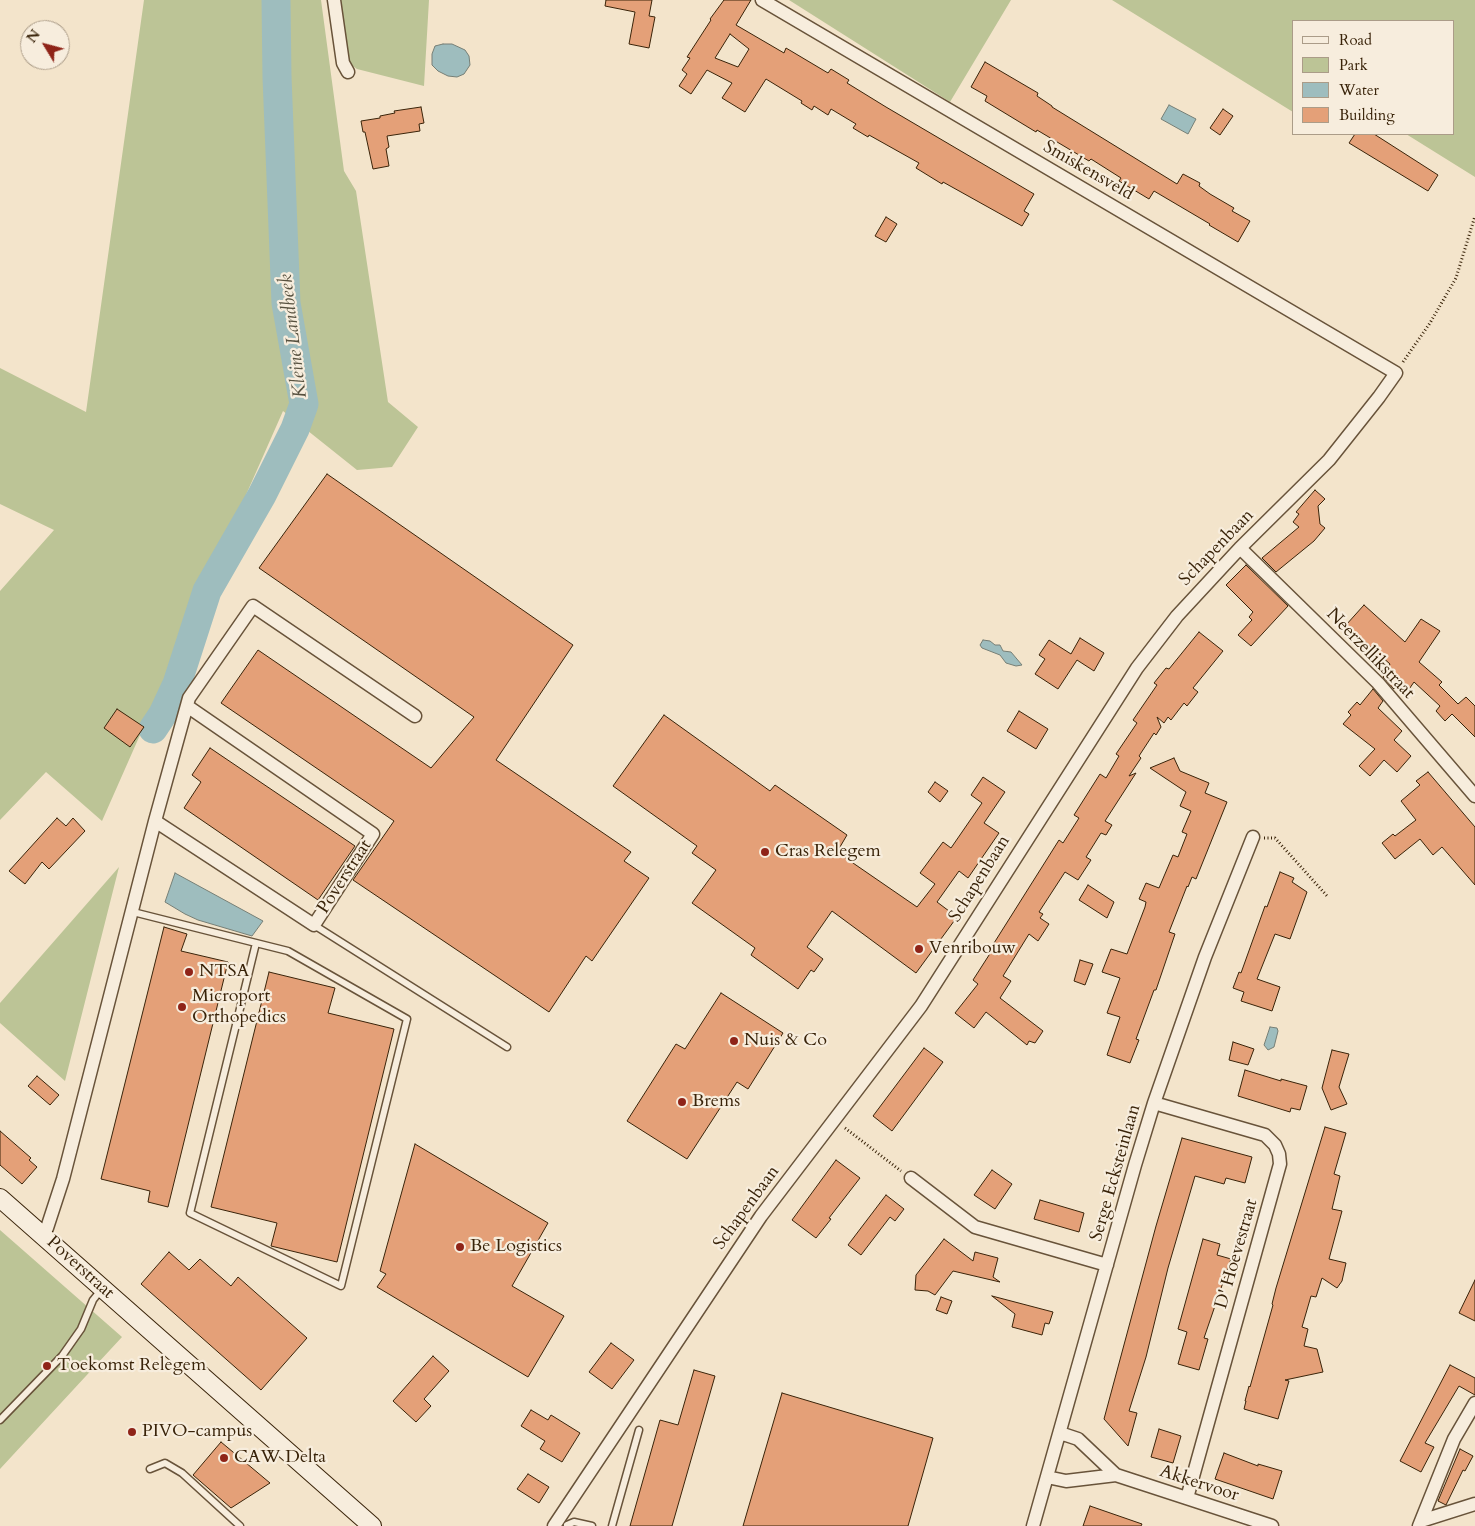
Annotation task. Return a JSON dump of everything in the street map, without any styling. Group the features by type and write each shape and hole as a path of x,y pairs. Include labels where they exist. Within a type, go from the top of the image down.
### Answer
{"street":[{"path":"334,0 343,63 348,72"},
{"name":"Smiskensveld","path":"762,0 1396,373"},
{"name":"Schapenbaan","path":"562,1524 761,1216 921,1006 1137,668 1177,616 1240,548 1329,460 1396,373"},
{"name":"Neerzellikstraat","path":"1240,548 1378,683 1472,793"},
{"name":"Poverstraat","path":"372,1526 42,1235 47,1228 63,1179 187,706 190,698 252,606 415,716"},
{"name":"Poverstraat","path":"156,821 314,925 373,834 187,706"},
{"name":"Serge Ecksteinlaan","path":"1033,1526 1154,1103 1205,957 1253,837"},
{"name":"D' Hoevestraat","path":"1154,1103 1265,1135 1275,1145 1279,1154 1280,1164 1186,1498"},
{"path":"911,1178 975,1227 1107,1265"},
{"path":"0,1198 42,1235"},
{"path":"1420,1524 1454,1439 1475,1403"},
{"name":"Akkervoor","path":"1060,1433 1078,1439 1116,1475"},
{"name":"Akkervoor","path":"1047,1477 1066,1481 1116,1475 1272,1526"},
{"path":"1420,1524 1475,1504"}],"lane":[{"path":"133,912 288,951 407,1019 342,1286 190,1213 256,943"},
{"path":"314,925 508,1047"},
{"path":"0,1420 62,1356 81,1329 93,1300 102,1288"},
{"path":"612,1526 639,1430"},
{"path":"150,1469 166,1464 182,1473 240,1526"},
{"path":"562,1524 574,1522 592,1526"}],"path":[{"path":"1396,373 1430,323 1456,278 1475,216"},
{"path":"1253,837 1275,838 1328,897"},
{"path":"835,1119 911,1178"}],"green space":[{"path":"144,0 321,0 344,171 356,191 388,402 418,427 392,467 357,470 283,411 102,821 46,772 0,820 0,591 54,530 0,504 0,368 86,412"},
{"path":"339,0 429,0 424,86 357,69 350,64"},
{"path":"789,0 1011,0 950,102"},
{"path":"1112,0 1475,0 1475,177 1408,135 1455,135 1455,20 1292,20 1292,111"},
{"path":"119,867 65,1081 0,1023 0,1003"},
{"name":"Toekomst Relegem","path":"0,1230 122,1337 0,1469"}],"water":[{"path":"452,44 465,50 469,56 470,65 464,74 457,77 448,76 438,71 432,65 432,54 435,46"},
{"path":"1169,105 1196,119 1188,134 1161,119"},
{"path":"983,640 1000,645 1003,651 1011,652 1022,665 1016,666 1006,663 1000,655 982,648 980,645"},
{"path":"175,873 263,921 252,936 198,920 185,914 165,902"},
{"path":"1270,1027 1277,1028 1278,1031 1274,1047 1268,1050 1264,1045"}],"building":[{"path":"606,0 652,0 649,16 655,17 649,48 629,44 635,12 605,6"},
{"path":"724,0 751,0 736,25 784,53 786,48 828,73 831,69 849,80 847,83 1034,194 1024,211 1029,214 1022,226 943,182 942,184 916,168 919,163 853,128 856,124 831,109 828,115 814,106 812,110 801,103 802,101 766,79 745,112 722,98 732,83 707,70 691,94 679,86 687,74 682,70 690,58 687,57","holes":["730,34 749,49 738,67 715,58"]},
{"path":"985,62 1038,93 1037,96 1052,107 1177,184 1183,174 1200,183 1199,186 1234,208 1232,211 1250,221 1238,242 1154,191 1149,199 1119,181 1121,178 1091,159 1089,161 1037,130 1036,132 985,101 987,96 971,87"},
{"path":"421,107 424,123 419,124 420,131 387,136 389,147 386,149 389,166 373,169 361,121 380,118 380,116 395,113 394,111"},
{"path":"1223,109 1233,116 1220,135 1210,128"},
{"path":"1354,135 1376,135 1438,175 1428,191 1349,143"},
{"path":"886,217 897,224 886,242 875,236"},
{"path":"327,474 573,645 496,760 631,852 624,861 649,878 592,961 586,956 549,1012 353,880 394,821 221,703 258,650 431,768 474,717 259,568"},
{"path":"1315,490 1325,499 1318,506 1320,524 1325,528 1314,541 1276,572 1262,558 1299,527 1293,522 1299,514 1296,512"},
{"path":"1246,565 1288,606 1251,646 1238,635 1252,620 1249,617 1253,612 1226,585"},
{"path":"1364,605 1405,642 1421,619 1440,631 1419,662 1442,682 1439,685 1458,704 1466,697 1475,706 1475,737 1452,714 1445,721 1436,711 1440,706 1414,682 1405,695 1395,686 1394,689 1383,677 1390,664 1346,625"},
{"path":"1199,632 1223,651 1193,688 1198,692 1187,706 1184,703 1171,720 1168,717 1164,723 1157,717 1161,727 1156,735 1154,733 1139,756 1141,758 1129,776 1136,773 1105,821 1112,825 1106,835 1101,833 1086,857 1091,860 1078,880 1065,872 1039,912 1043,914 1040,918 1049,924 1038,941 1029,934 1003,976 1011,981 1000,998 1043,1031 1035,1043 1029,1041 1027,1045 986,1012 974,1028 955,1013 978,984 973,980 991,952 989,951 1059,840 1063,843 1079,818 1074,815 1100,774 1106,778 1119,756 1116,754 1137,723 1133,720 1157,685 1154,683 1166,668 1169,669"},
{"path":"1080,638 1104,653 1094,671 1077,660 1058,689 1035,674 1045,659 1039,655 1049,640 1071,654"},
{"path":"1373,689 1383,701 1378,708 1402,731 1394,740 1411,756 1397,772 1384,760 1370,776 1359,766 1375,749 1343,724 1351,715 1348,712 1357,702 1360,705"},
{"path":"117,709 144,727 130,747 104,728"},
{"path":"1019,711 1048,729 1036,749 1007,731"},
{"name":"Cras Relegem","path":"664,715 770,791 775,785 847,835 837,852 917,907 935,884 920,873 943,842 951,848 982,803 971,795 983,777 1005,792 984,823 999,833 968,878 959,871 937,902 957,917 916,973 832,911 807,947 823,959 814,972 811,970 798,989 751,955 755,948 692,903 716,870 692,853 697,846 613,786"},
{"path":"210,748 355,846 318,900 184,808 201,782 192,775"},
{"path":"1174,758 1180,771 1209,783 1205,793 1227,802 1196,879 1192,877 1187,886 1169,932 1175,934 1156,990 1154,990 1136,1039 1139,1040 1130,1063 1107,1055 1120,1017 1107,1013 1120,978 1102,972 1111,949 1127,954 1145,907 1146,902 1139,899 1146,883 1159,888 1173,855 1178,857 1187,834 1182,832 1191,811 1180,806 1186,792 1150,768"},
{"path":"1428,772 1475,827 1475,885 1442,847 1433,855 1420,839 1395,859 1382,843 1416,820 1401,801 1420,785 1416,781"},
{"path":"935,782 948,791 940,802 928,792"},
{"path":"57,818 66,826 73,818 85,831 49,869 42,862 25,884 9,871"},
{"path":"1280,872 1294,878 1292,882 1307,892 1290,939 1275,934 1257,979 1280,987 1272,1011 1241,1001 1244,992 1233,988 1239,972 1241,973 1265,906 1267,907"},
{"path":"1088,885 1114,902 1107,918 1079,900"},
{"path":"164,927 187,934 181,951 228,962 168,1207 148,1202 150,1191 101,1179"},
{"path":"1080,960 1093,964 1085,985 1074,981"},
{"path":"269,972 335,988 328,1013 394,1029 337,1262 271,1246 277,1223 211,1207"},
{"path":"721,993 783,1033 748,1089 737,1082 687,1159 627,1121 676,1044 685,1049"},
{"path":"1233,1042 1254,1049 1248,1065 1229,1060"},
{"path":"924,1048 943,1062 892,1131 873,1116"},
{"path":"1332,1050 1349,1054 1339,1087 1347,1104 1331,1110 1322,1088"},
{"path":"1245,1070 1281,1081 1281,1079 1307,1086 1300,1110 1291,1108 1290,1112 1238,1096"},
{"path":"37,1076 59,1095 50,1105 28,1086"},
{"path":"1325,1127 1346,1133 1334,1174 1340,1176 1332,1209 1342,1211 1329,1259 1346,1263 1342,1281 1337,1288 1322,1278 1316,1297 1311,1296 1302,1327 1308,1329 1304,1346 1317,1349 1323,1372 1285,1380 1289,1381 1278,1419 1244,1409 1245,1401 1273,1305 1276,1288"},
{"path":"0,1131 31,1158 29,1160 37,1167 22,1184 0,1165"},
{"path":"1182,1138 1252,1157 1245,1183 1226,1178 1224,1184 1195,1176 1168,1268 1146,1357 1129,1411 1137,1413 1128,1446 1104,1419 1156,1226"},
{"name":"Be Logistics","path":"415,1144 548,1223 512,1286 564,1316 528,1377 377,1287 386,1274 380,1271"},
{"path":"836,1160 860,1178 816,1238 792,1220"},
{"path":"992,1170 1012,1184 995,1209 974,1195"},
{"path":"886,1195 904,1209 895,1221 890,1217 861,1255 848,1245"},
{"path":"1040,1200 1084,1213 1079,1232 1034,1219"},
{"path":"944,1239 973,1261 975,1252 998,1258 993,1277 1000,1282 953,1271 935,1295 928,1291 915,1290 916,1275"},
{"path":"1203,1239 1220,1244 1217,1255 1231,1259 1204,1338 1208,1339 1199,1370 1178,1364 1187,1332 1178,1329"},
{"path":"169,1252 189,1270 200,1259 231,1286 238,1277 307,1338 261,1390 141,1284"},
{"path":"1475,1280 1475,1321 1459,1313"},
{"path":"992,1296 1053,1312 1049,1324 1045,1323 1042,1335 1012,1327 1015,1314"},
{"path":"941,1297 952,1301 947,1314 936,1310"},
{"path":"611,1343 634,1360 612,1389 589,1372"},
{"path":"433,1356 449,1371 424,1399 431,1406 416,1422 393,1401"},
{"path":"1450,1365 1475,1378 1475,1395 1459,1386 1425,1443 1434,1447 1421,1472 1400,1461"},
{"path":"694,1370 715,1376 672,1526 630,1526 660,1420 678,1425"},
{"path":"782,1393 933,1438 908,1526 743,1526"},
{"path":"531,1410 548,1420 551,1415 580,1433 562,1462 540,1449 545,1441 521,1426"},
{"path":"1159,1429 1181,1436 1173,1463 1151,1457"},
{"name":"CAW Delta","path":"221,1442 270,1483 231,1508 193,1475"},
{"path":"1460,1449 1473,1456 1465,1471 1463,1470 1446,1505 1438,1501"},
{"path":"1224,1453 1258,1466 1258,1464 1282,1471 1273,1499 1215,1479"},
{"path":"528,1474 549,1487 539,1503 517,1489"},
{"path":"1090,1506 1142,1524 1141,1526 1083,1526"}],"waterway":[{"name":"Kleine Landbeek","path":"153,729 163,714 177,684 207,591 262,495 295,429 304,404 286,303 277,77 276,0"}],"place":[{"name":"Cras Relegem","path":"765,852"},
{"name":"Venribouw","path":"919,949"},
{"name":"NTSA","path":"189,972"},
{"name":"Microport Orthopedics","path":"182,1007"},
{"name":"Nuis & Co","path":"734,1041"},
{"name":"Brems","path":"682,1102"},
{"name":"Be Logistics","path":"460,1247"},
{"name":"Toekomst Relegem","path":"47,1366"},
{"name":"PIVO-campus","path":"132,1432"},
{"name":"CAW Delta","path":"224,1458"}]}
